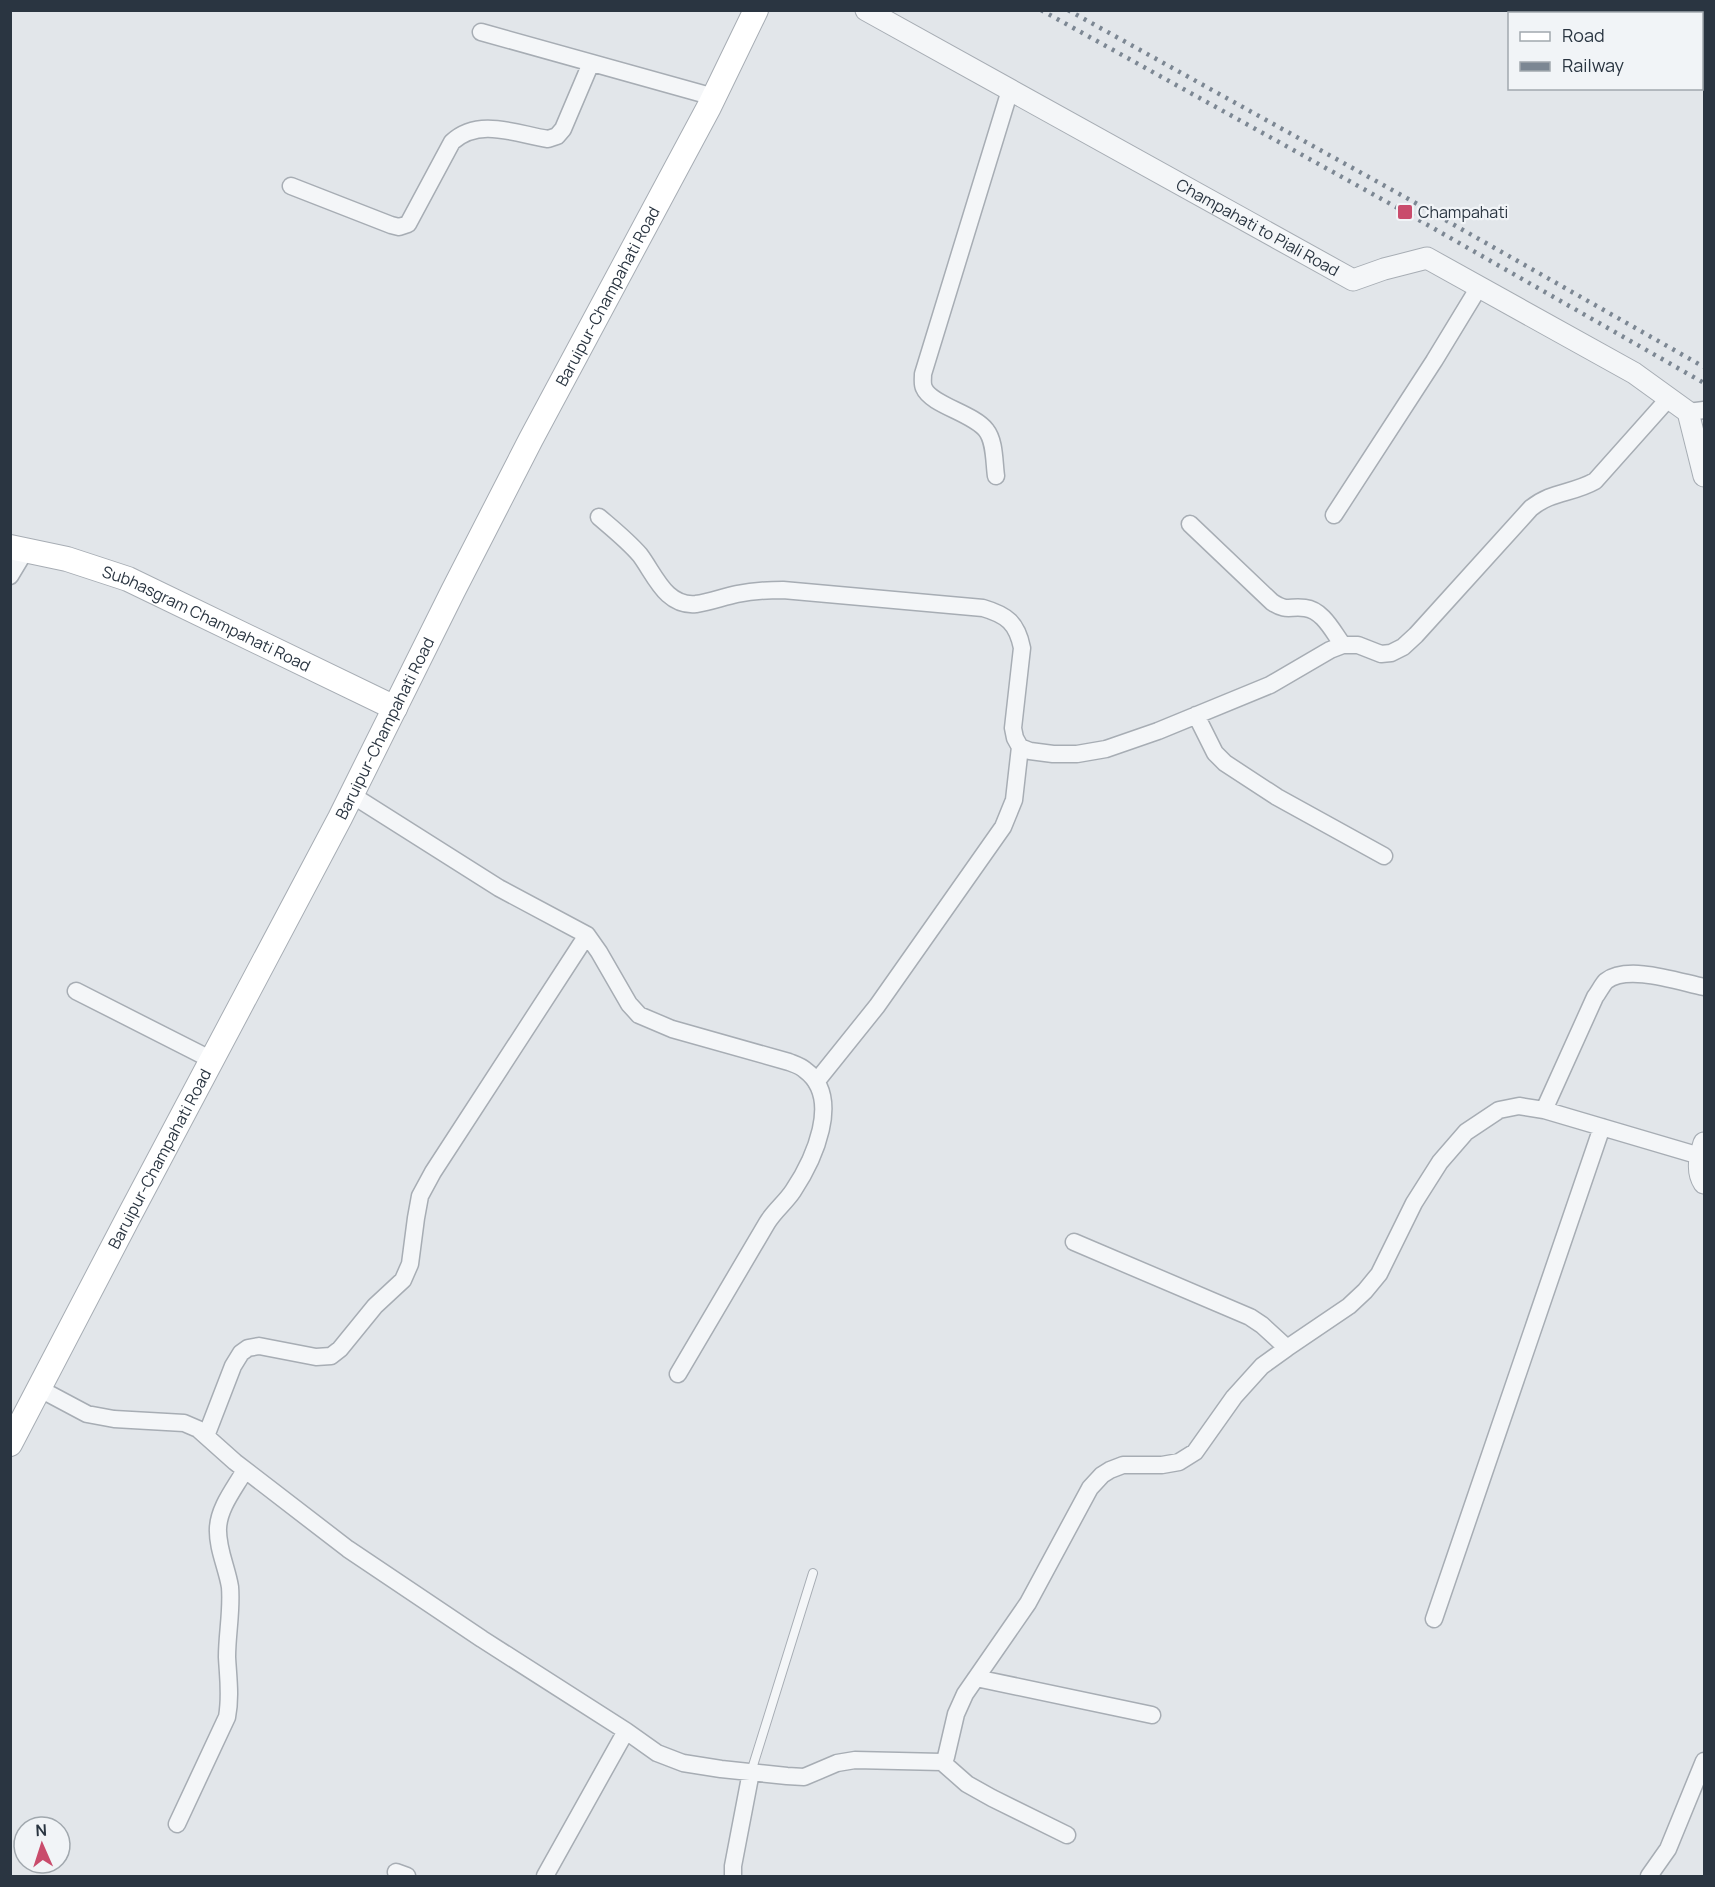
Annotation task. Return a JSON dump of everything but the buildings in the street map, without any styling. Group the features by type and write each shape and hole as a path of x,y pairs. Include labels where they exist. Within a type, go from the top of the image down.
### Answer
{"main road":[{"name":"Baruipur-Champahati Road","path":"10,1444 352,795 531,439 714,97 756,10"},
{"name":"Subhasgram Champahati Road","path":"18,549 67,559 128,579 395,708"}],"street":[{"name":"Champahati to Piali Road","path":"866,10 1353,280 1427,258 1479,286 1634,373 1669,398 1696,411 1704,476"},
{"path":"481,32 714,97"},
{"path":"291,186 391,225 399,227 408,224 453,142 461,134 473,129 489,127 548,139 557,136 563,129 591,63"},
{"path":"996,476 992,444 986,430 972,418 928,395 923,386 923,374 1010,90"},
{"path":"1334,515 1428,371 1479,286"},
{"path":"1020,747 1030,751 1053,754 1077,754 1107,749 1196,716 1270,685 1330,650 1343,645 1358,645 1381,654 1390,653 1402,647 1416,635 1531,508 1542,499 1582,488 1595,481 1669,398"},
{"path":"600,517 639,555 662,589 671,598 680,602 696,604 738,593 783,590 983,608 1001,613 1012,623 1019,635 1022,648 1013,728 1020,747 1014,800 1003,828 877,1006 816,1082"},
{"path":"1190,525 1272,602 1280,608 1304,608 1315,611 1322,616 1343,645"},
{"path":"10,576 18,549"},
{"path":"1196,716 1215,753 1224,763 1277,797 1384,856"},
{"path":"352,795 499,888 587,934 628,1004 639,1014 672,1029 789,1062 805,1070 823,1094 824,1115 808,1167 792,1192 767,1223 678,1374"},
{"path":"206,1436 233,1366 241,1353 248,1348 259,1346 316,1357 331,1356 340,1349 375,1306 403,1280 410,1264 420,1196 433,1172 587,934"},
{"path":"1544,1110 1595,997 1605,982 1617,975 1642,974 1704,987"},
{"path":"76,991 212,1060"},
{"path":"942,1762 946,1757 957,1714 965,1694 1028,1603 1090,1488 1102,1475 1123,1465 1162,1465 1179,1462 1195,1452 1233,1396 1262,1366 1349,1306 1365,1291 1379,1274 1414,1203 1440,1162 1466,1132 1499,1110 1519,1106 1544,1110 1602,1127 1702,1149 1700,1176 1704,1183"},
{"path":"1434,1619 1602,1127"},
{"path":"1074,1242 1250,1317 1287,1348"},
{"path":"40,1389 87,1414 114,1419 184,1423 198,1429 245,1470 348,1549 482,1640 657,1753 683,1763 804,1777 837,1762 855,1760 942,1762 967,1784 1067,1835"},
{"path":"177,1824 227,1717 230,1701 227,1657 231,1598 218,1528 225,1503 245,1470"},
{"path":"976,1678 1152,1715"},
{"path":"545,1876 626,1731"},
{"path":"1650,1876 1668,1850 1704,1761"},
{"path":"733,1876 751,1772"}],"lane":[{"path":"751,1772 813,1573"}],"railway":[{"path":"1041,10 1405,212 1704,383"},
{"path":"1068,10 1412,201 1704,367"}],"place":[{"name":"Champahati","path":"1405,212"}]}
